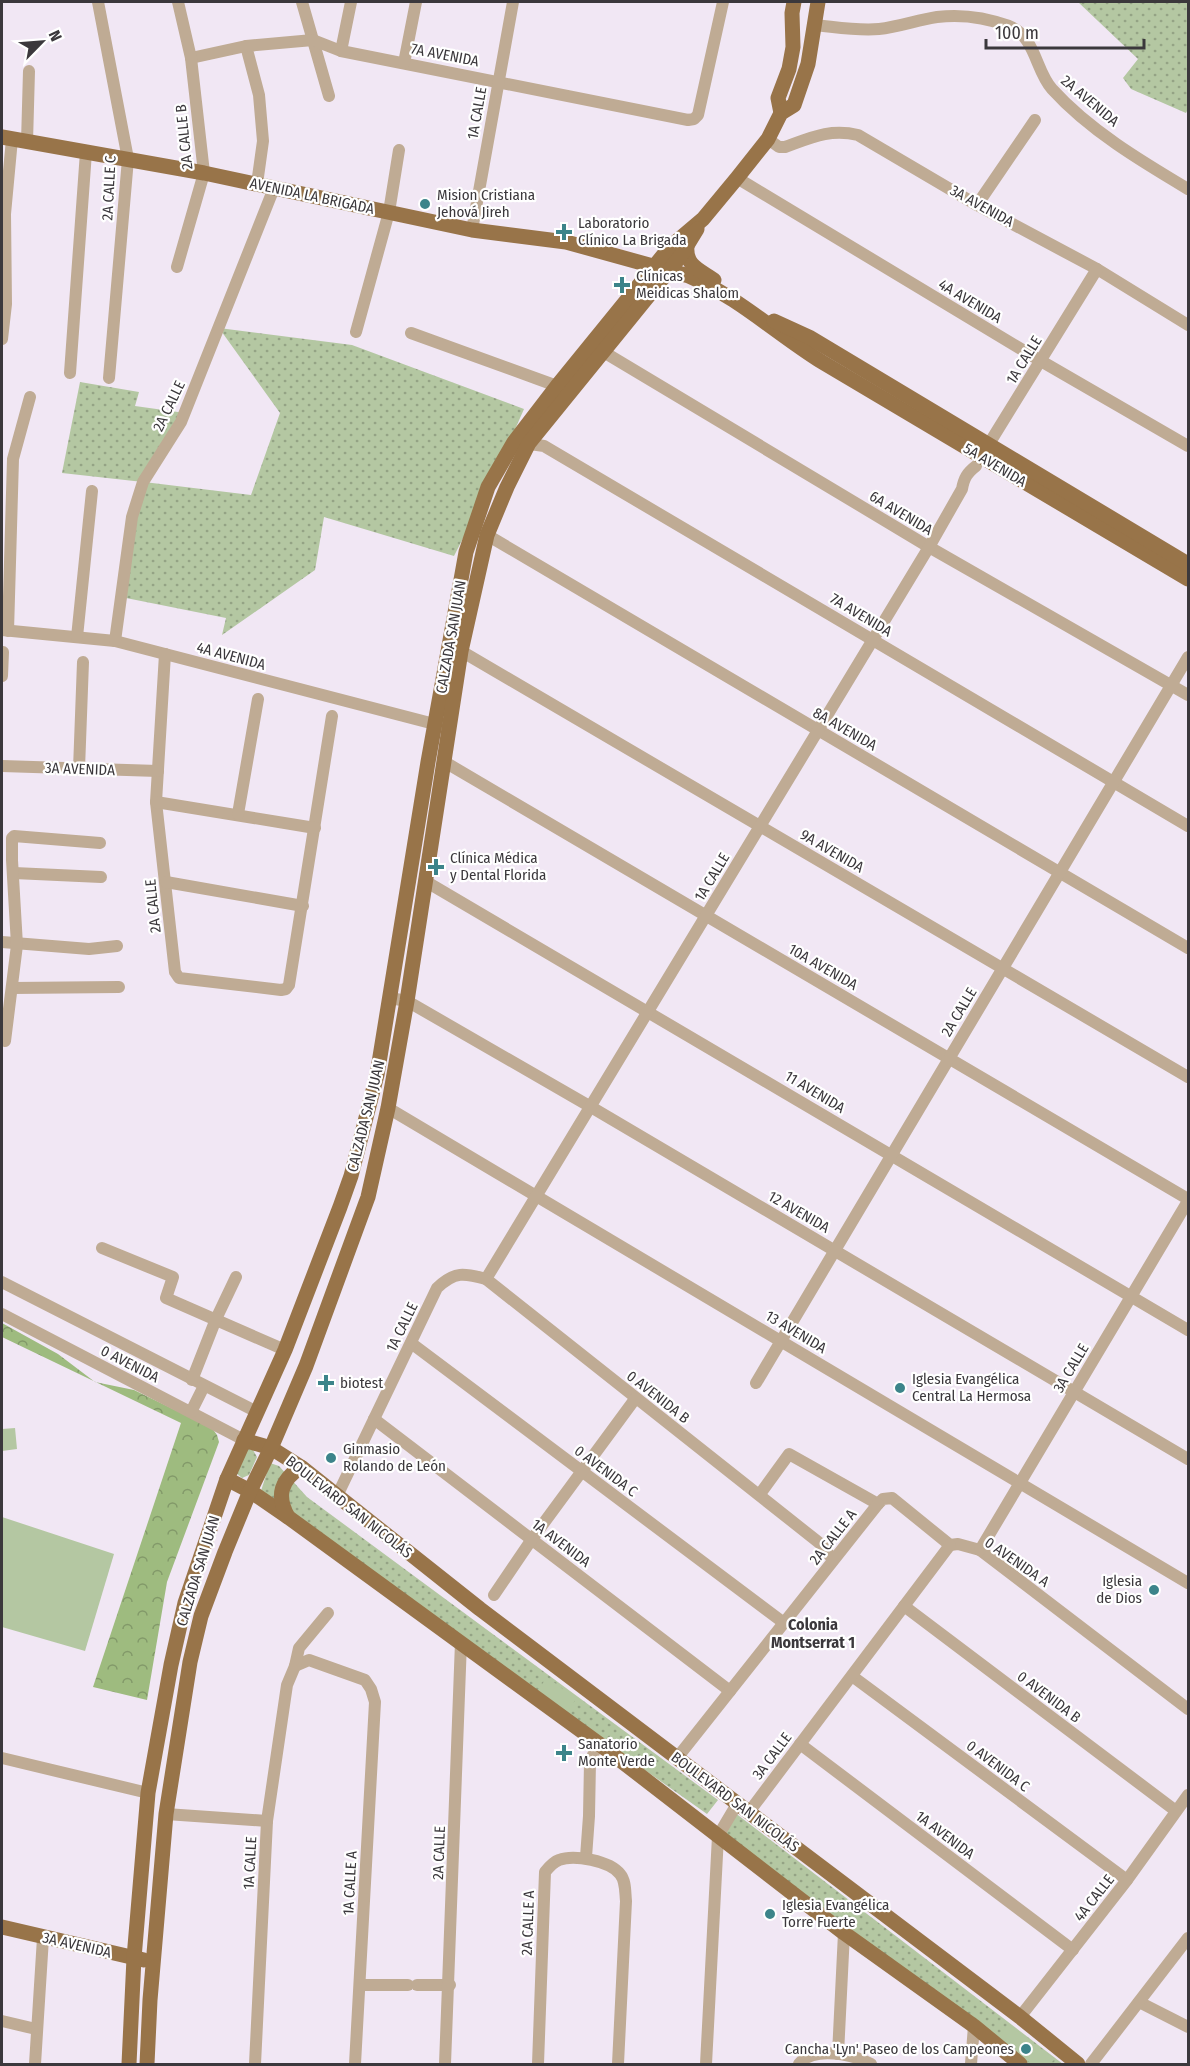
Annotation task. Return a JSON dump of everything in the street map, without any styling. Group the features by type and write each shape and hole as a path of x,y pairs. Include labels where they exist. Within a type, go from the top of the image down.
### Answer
{"main road":[{"name":"CALZADA SAN JUAN","path":"781,113 778,98 789,69 794,29 792,13 794,2"},
{"path":"794,29 804,2"},
{"name":"CALZADA SAN JUAN","path":"129,2064 134,1958 148,1793 171,1665 185,1603 227,1479 285,1350 351,1176 377,1075 436,761 466,552 488,487 521,443 663,278 687,246 703,219 768,139 781,113 794,105 801,88 818,2"},
{"name":"AVENIDA LA BRIGADA","path":"13,139 204,173 472,230 566,242 622,258"},
{"name":"CALZADA SAN JUAN","path":"442,726 487,535 507,487 521,443 557,386 670,247 703,219"},
{"name":"5A AVENIDA","path":"687,246 687,256 691,264 805,343 982,456 1188,579"},
{"name":"5A AVENIDA","path":"622,258 689,276 702,282 756,315 771,328 805,343"},
{"name":"5A AVENIDA","path":"663,278 679,277 690,280 805,343"},
{"name":"5A AVENIDA","path":"982,456 1188,564"},
{"name":"CALZADA SAN JUAN","path":"147,2064 153,1961 166,1814 190,1662 201,1616 250,1491 306,1366 368,1197 407,1000 439,790 436,761"},
{"path":"363,1130 370,1140 370,1158 364,1181 368,1197"},
{"name":"BOULEVARD SAN NICOLÁS","path":"244,1440 271,1448 301,1467 480,1609 1020,2017 1078,2064"},
{"path":"288,1517 282,1506 280,1495 291,1473 301,1467"},
{"path":"227,1479 250,1491 288,1517 598,1743 844,1933 974,2026 1020,2064"},
{"name":"3A AVENIDA","path":"2,1928 153,1961"}],"street":[{"name":"2A CALLE C","path":"98,2 128,159 109,378"},
{"name":"2A CALLE B","path":"177,267 204,173 191,58 178,2"},
{"path":"302,2 329,96"},
{"path":"341,51 351,2"},
{"path":"404,63 416,2"},
{"name":"1A CALLE","path":"472,230 513,2"},
{"name":"7A AVENIDA","path":"191,58 246,45 313,40 341,51 498,80 688,120 698,115 723,2"},
{"name":"2A AVENIDA","path":"815,25 875,29 938,17 963,15 1009,27 1028,42 1042,75 1054,91 1093,126 1154,169 1188,189"},
{"path":"246,45 259,95 263,141 257,184"},
{"path":"2,339 6,304 5,214 13,139 29,71"},
{"path":"977,205 1035,120"},
{"name":"3A AVENIDA","path":"768,139 779,147 785,147 828,132 848,132 858,135 977,205 1097,269 1188,325"},
{"path":"356,332 389,212 399,150"},
{"path":"70,373 86,152"},
{"name":"4A AVENIDA","path":"737,178 1041,361 1188,446"},
{"name":"2A CALLE","path":"115,641 132,517 143,482 181,422 274,188"},
{"name":"1A CALLE","path":"486,1279 929,547 962,489 968,472 982,456 1097,269"},
{"path":"411,333 557,386"},
{"name":"6A AVENIDA","path":"602,351 929,547 1188,695"},
{"path":"5,631 7,458 30,397"},
{"name":"7A AVENIDA","path":"521,443 544,446 1188,825"},
{"path":"77,637 92,490"},
{"name":"8A AVENIDA","path":"487,535 1188,948"},
{"name":"4A AVENIDA","path":"5,631 115,641 442,726"},
{"name":"9A AVENIDA","path":"461,651 1188,1077"},
{"path":"2,676 3,652"},
{"name":"2A CALLE","path":"165,654 156,802 176,975 179,978 286,989 289,985 303,906"},
{"name":"2A CALLE","path":"756,1383 1188,657"},
{"path":"79,769 83,662"},
{"path":"238,814 258,699"},
{"path":"166,882 303,906 332,716"},
{"name":"10A AVENIDA","path":"436,761 706,915 1188,1200"},
{"name":"3A AVENIDA","path":"2,766 158,771"},
{"path":"156,802 315,828"},
{"path":"5,1041 5,1007 12,988 17,945 9,865 12,838 14,836 100,843"},
{"path":"9,865 101,877"},
{"name":"11 AVENIDA","path":"425,881 1188,1330"},
{"path":"2,942 89,949 117,946"},
{"path":"12,988 119,987"},
{"name":"12 AVENIDA","path":"390,998 407,1000 1188,1459"},
{"name":"13 AVENIDA","path":"387,1108 1188,1583"},
{"name":"3A CALLE","path":"980,1550 1188,1200"},
{"path":"102,1248 173,1277 166,1298 285,1350"},
{"name":"1A CALLE","path":"337,1496 437,1288 456,1274"},
{"name":"0 AVENIDA B","path":"456,1274 486,1279 635,1399 760,1494 822,1545 833,1560"},
{"path":"192,1380 216,1319 236,1277"},
{"path":"2,1282 256,1412"},
{"name":"0 AVENIDA","path":"2,1314 244,1440"},
{"name":"0 AVENIDA C","path":"411,1343 784,1623"},
{"path":"191,1412 204,1386"},
{"path":"494,1595 532,1539 635,1399"},
{"name":"1A AVENIDA","path":"374,1419 730,1691"},
{"name":"0 AVENIDA A","path":"760,1494 789,1454 878,1504 883,1499 892,1498 950,1545 958,1544 980,1550 1188,1709"},
{"name":"2A CALLE A","path":"677,1758 878,1504"},
{"name":"3A CALLE","path":"706,2064 718,1836 800,1744 950,1545"},
{"name":"0 AVENIDA B","path":"904,1606 1176,1811"},
{"name":"1A CALLE","path":"255,2064 267,1821 287,1685 299,1648 328,1613"},
{"name":"2A CALLE","path":"445,2064 450,1985 461,1642"},
{"name":"1A CALLE A","path":"295,1666 309,1660 365,1680 375,1702 355,2064"},
{"name":"0 AVENIDA C","path":"852,1676 1127,1880"},
{"path":"598,1743 590,1762 586,1857 616,1870 624,1882 626,1901 618,2064"},
{"name":"1A AVENIDA","path":"800,1744 1073,1950"},
{"path":"2,1758 148,1793"},
{"name":"4A CALLE","path":"1020,2017 1127,1880 1188,1795"},
{"path":"166,1814 267,1821"},
{"name":"2A CALLE A","path":"538,2064 545,1872 551,1864 560,1859 586,1857"},
{"path":"838,2054 844,1933"},
{"path":"34,2064 43,1938"},
{"path":"1091,2064 1188,1938"},
{"path":"360,1985 450,1985"},
{"path":"1139,2002 1188,2027"},
{"path":"2,2021 36,2029"},
{"path":"971,2064 974,2026"},
{"path":"799,2064 804,2058 814,2054 838,2054 871,2064"}],"green space":[{"path":"1078,2 1188,2 1188,109 1186,113 1131,89 1123,78 1138,59"},
{"path":"219,328 352,345 524,409 494,477 454,556 324,517 315,570 222,635 226,618 121,597 143,482 62,473 80,382 139,392 135,406 185,413 144,482 251,495 280,413"},
{"path":"2,1323 58,1354 94,1381 2,1337"},
{"path":"96,1382 134,1390 212,1428 219,1442 167,1582 147,1700 93,1687 181,1423"},
{"path":"15,1428 17,1449 2,1451 2,1429"},
{"path":"248,1449 253,1450 257,1457 249,1475 242,1478 236,1473"},
{"path":"270,1463 279,1466 307,1497 718,1800 707,1814 259,1497"},
{"path":"2,1517 114,1554 85,1651 2,1627"},
{"path":"547,1677 576,1699 567,1712 538,1690"},
{"path":"730,1809 1063,2064 1028,2064 718,1828"},
{"name":"Cancha 'Lyn' Paseo de los Campeones","path":"1008,2024 1055,2059 1050,2064 1032,2064 997,2039"}],"place":[{"name":"Mision Cristiana Jehová Jireh","path":"425,204"},
{"name":"Laboratorio Clínico La Brigada","path":"564,232"},
{"name":"Clínicas Meidicas Shalom","path":"622,285"},
{"name":"Clínica Médica y Dental Florida","path":"436,867"},
{"name":"biotest","path":"326,1383"},
{"name":"Iglesia Evangélica Central La Hermosa","path":"900,1388"},
{"name":"Ginmasio Rolando de León","path":"331,1458"},
{"name":"Iglesia de Dios","path":"1154,1590"},
{"name":"Sanatorio Monte Verde","path":"564,1753"},
{"name":"Iglesia Evangélica Torre Fuerte","path":"770,1914"},
{"name":"Cancha 'Lyn' Paseo de los Campeones","path":"1026,2049"}],"district":[{"name":"Colonia Montserrat 1","path":"813,1633"}]}
